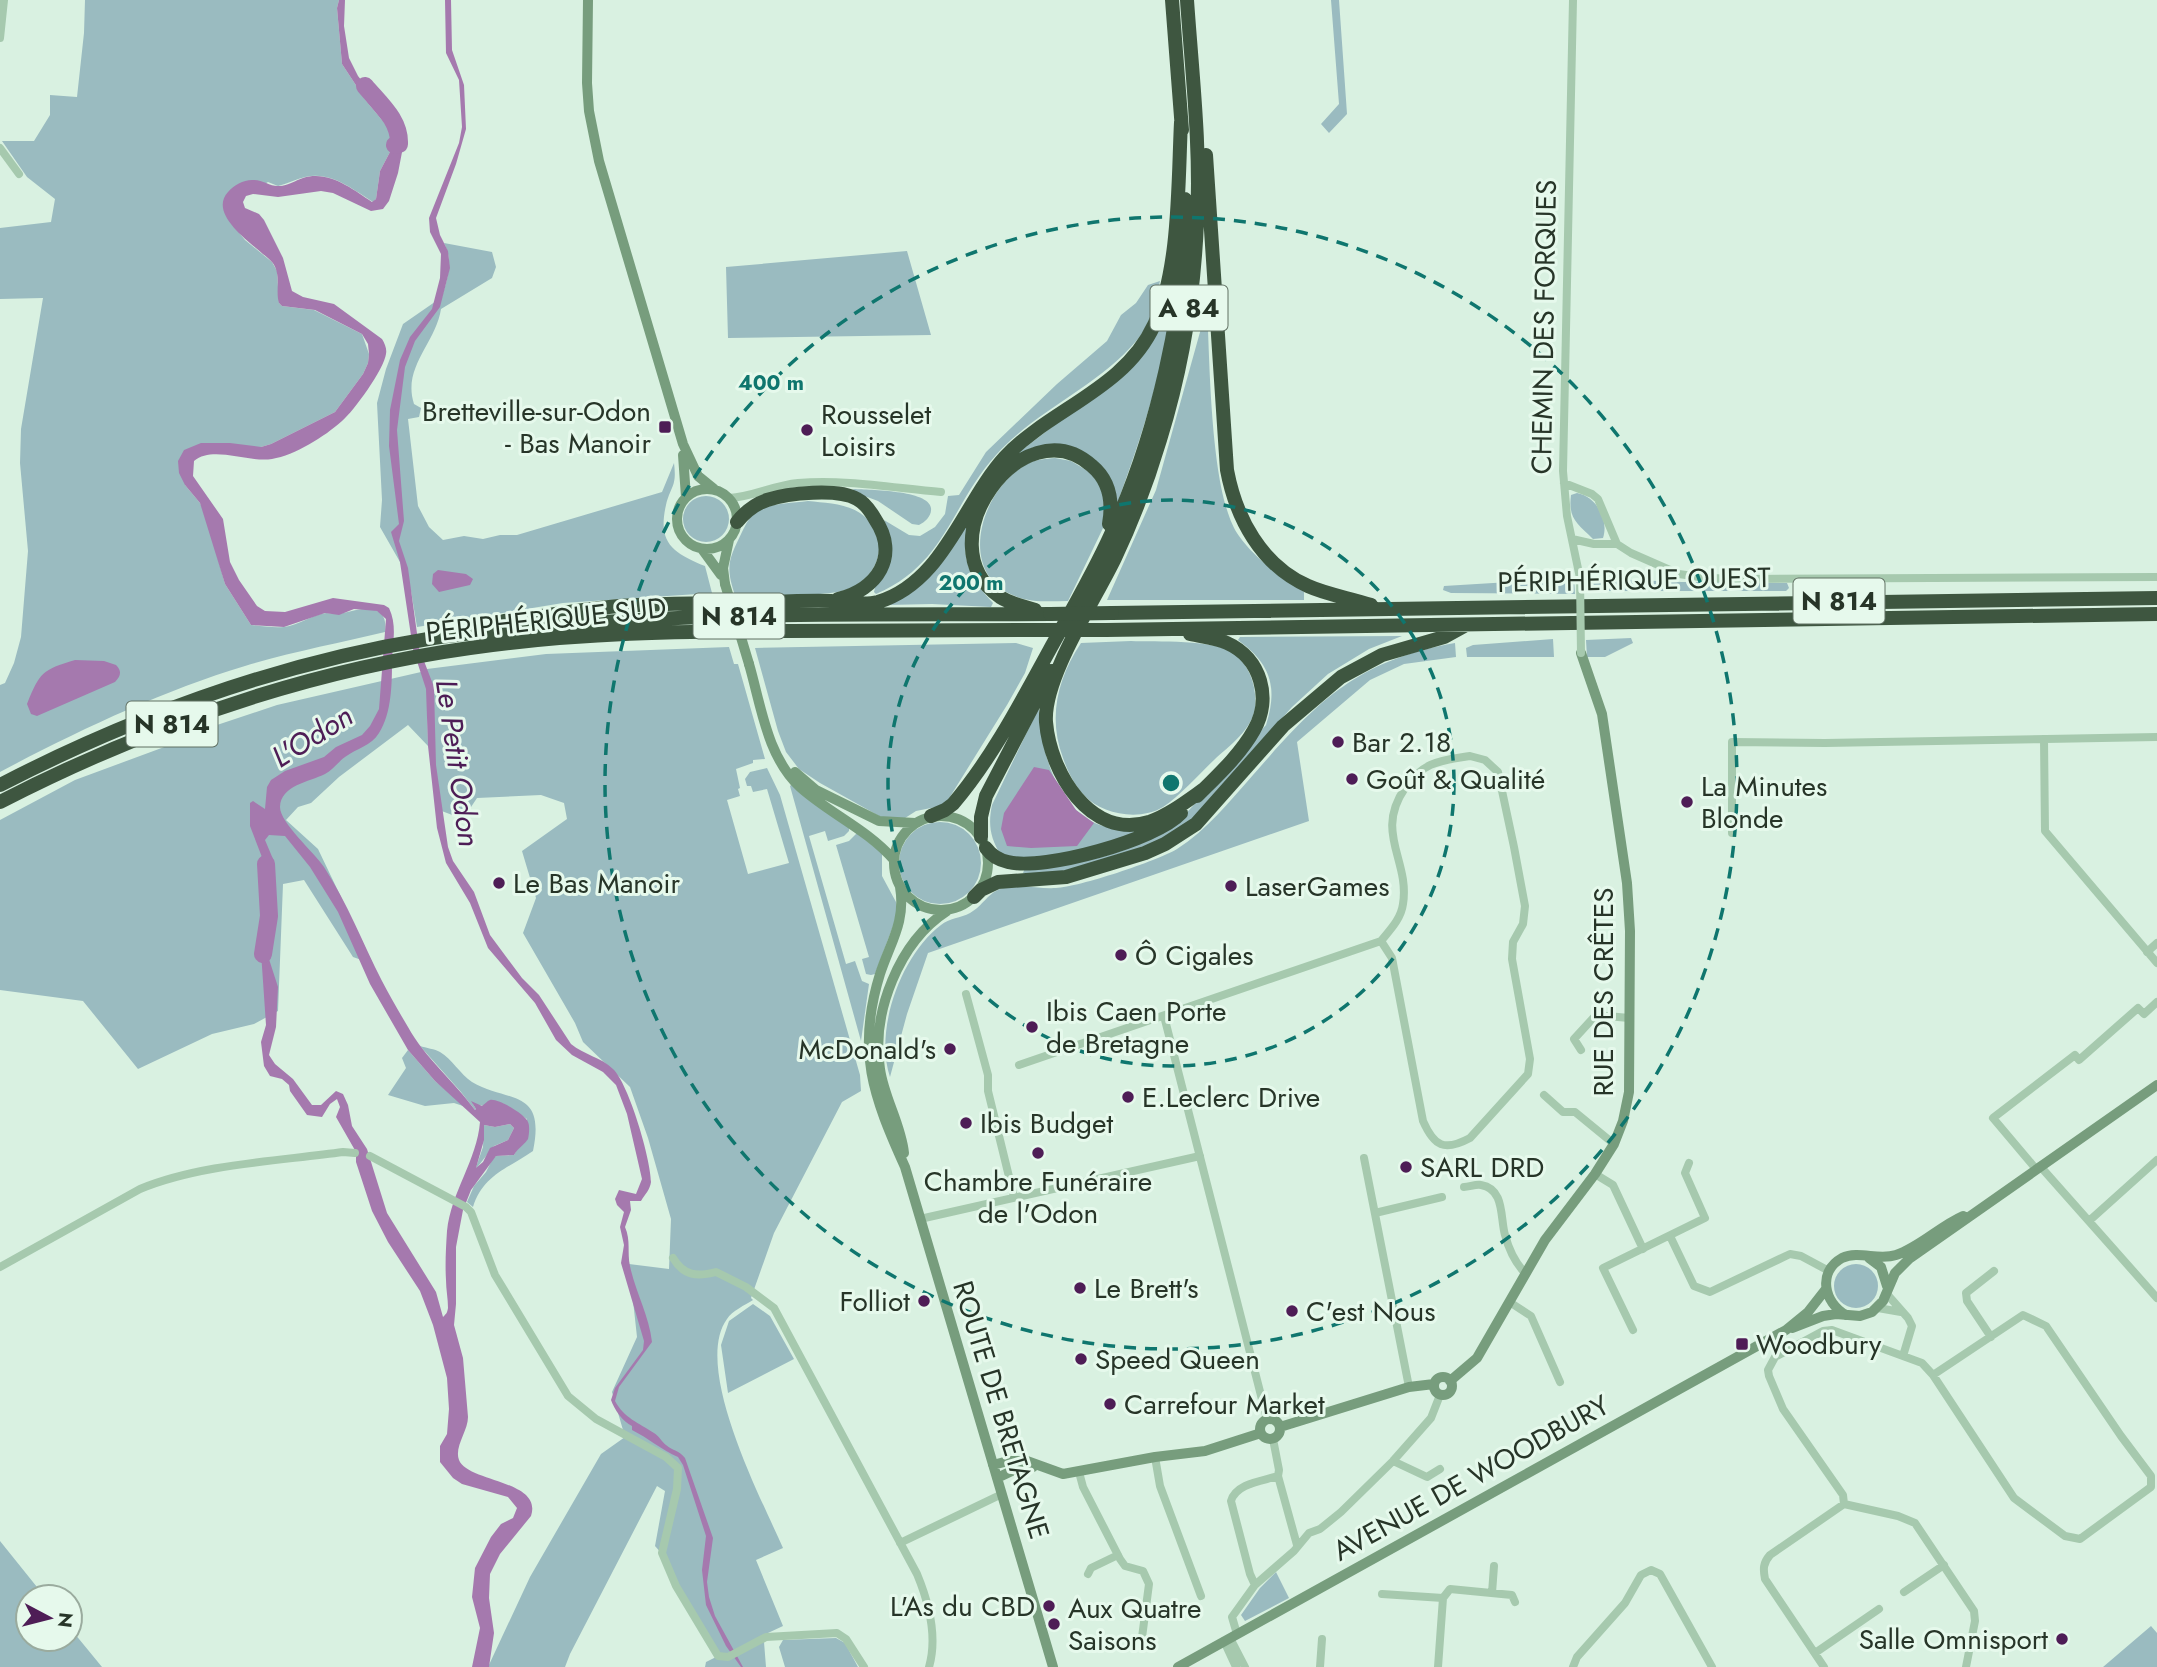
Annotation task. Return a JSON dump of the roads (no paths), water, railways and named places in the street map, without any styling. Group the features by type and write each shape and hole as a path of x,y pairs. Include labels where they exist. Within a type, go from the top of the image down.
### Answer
{"highway":[{"name":"A 84","path":"931,816 953,804 1011,720 1111,534 1136,470 1165,369 1184,244 1181,122 1172,0"},
{"name":"A 84","path":"983,842 982,805 995,776 1035,698 1114,561 1130,524 1160,441 1185,342 1198,220 1187,0"},
{"path":"1190,43 1205,141 1227,470 1236,507 1259,547 1292,577 1314,589 1378,608"},
{"path":"429,639 443,628 619,606 876,602 897,594 918,580 943,551 984,483 1008,454 1041,427 1112,378 1146,341 1159,314 1167,284 1174,236 1181,122"},
{"path":"1050,614 1012,603 993,592 977,571 971,549 970,540 975,520 990,491 1004,474 1031,453 1057,450 1070,452 1085,460 1105,481 1111,507 1109,523 1084,586"},
{"path":"737,522 755,506 779,497 833,494 857,499 874,516 881,529 885,553 883,566 869,584 845,597 830,601"},
{"path":"1114,561 1053,682 1046,719 1050,748 1059,771 1073,793 1098,815 1132,824 1149,822 1165,815 1204,789"},
{"name":"PÉRIPHÉRIQUE OUEST","path":"1112,612 2157,598"},
{"name":"PÉRIPHÉRIQUE SUD","path":"0,785 49,760 158,714 237,686 350,654 429,639 595,621 664,618 1112,612"},
{"path":"2119,614 2157,621"},
{"name":"PÉRIPHÉRIQUE OUEST","path":"1165,629 2157,614"},
{"path":"974,897 981,890 998,882 1066,877 1166,845 1196,824 1283,726 1341,677 1382,655 1444,637 1467,624"},
{"path":"983,842 995,858 1031,864 1068,859 1116,846 1159,829 1178,817 1248,741 1256,728 1263,705 1262,684 1250,661 1228,643 1165,629"},
{"name":"PÉRIPHÉRIQUE SUD","path":"0,802 102,752 235,702 353,670 442,653 553,639 690,631 1165,629"}],"street":[{"path":"0,38 4,0"},
{"path":"589,0 589,111 598,161 682,444 698,476 729,498 734,505 737,522 724,556 725,582 778,759 802,788 879,843 894,860"},
{"name":"CHEMIN DES FORQUES","path":"1573,0 1564,483 1567,516 1580,578 1581,653"},
{"path":"0,148 19,174"},
{"path":"682,444 686,497"},
{"path":"729,498 754,495 781,486 810,483 940,492"},
{"path":"1564,483 1586,491 1598,499 1617,544"},
{"path":"714,489 694,491 686,497 677,517 678,528 684,538 702,549 713,548 730,538"},
{"path":"1572,539 1594,544 1617,544 1679,574 1706,579 2157,577"},
{"path":"702,549 725,582"},
{"name":"RUE DES CRÊTES","path":"1450,1381 1477,1358 1545,1240 1614,1144 1623,1121 1629,1092 1630,931 1627,883 1602,713 1581,653"},
{"path":"771,737 792,769 816,790 879,821 915,823"},
{"path":"1732,833 1732,742 2157,737"},
{"path":"2044,738 2045,831 2157,963"},
{"path":"1019,1065 1381,941 1399,918 1403,906 1404,891 1392,826 1392,812 1398,798 1415,774 1435,761 1470,756 1485,760 1498,772 1525,906 1523,924 1513,942 1511,959 1530,1059 1528,1074 1470,1138 1457,1145 1442,1145 1431,1138 1423,1121 1392,958 1381,941"},
{"path":"931,816 950,816 967,823 983,842 988,858 986,879 974,897 958,907 938,910 916,903 900,887 894,860 900,839 915,823 931,816"},
{"name":"ROUTE DE BRETAGNE","path":"900,887 902,915 878,982 869,1025 868,1054 883,1116 905,1167 1054,1667"},
{"name":"ROUTE DE BRETAGNE","path":"905,1167 903,1148 880,1072 880,1024 901,962 924,929 949,910"},
{"path":"2147,952 2157,943"},
{"path":"966,994 988,1075 988,1091 1014,1197"},
{"path":"2156,1293 1993,1118 2075,1055 2079,1059 2138,1008 2144,1014 2157,1002"},
{"path":"1581,1050 1574,1039 1596,1015 1629,1017"},
{"path":"1164,1016 1268,1419"},
{"path":"1901,1312 1878,1308 1901,1265 2157,1084"},
{"path":"1544,1095 1563,1112 1575,1112 1614,1144"},
{"path":"0,1267 140,1189 164,1179 284,1160 343,1152 355,1153"},
{"path":"370,1156 471,1212 495,1275 568,1396 596,1419 666,1457 678,1468 677,1489 662,1553 676,1586 718,1656 728,1657 766,1637 837,1633 846,1639 864,1667"},
{"path":"920,1219 1200,1156"},
{"path":"1364,1158 1409,1387"},
{"path":"2089,1221 2157,1160"},
{"path":"1633,1331 1603,1268 1705,1218 1685,1173 1689,1163"},
{"path":"1595,1174 1613,1185 1643,1249"},
{"path":"1464,1187 1481,1185 1494,1191 1500,1203 1509,1245 1517,1265 1526,1273"},
{"path":"1375,1213 1442,1197"},
{"path":"1846,1315 1832,1305 1826,1289 1829,1271 1833,1265 1846,1256 1869,1258 1898,1255 1954,1220 1975,1211"},
{"path":"1671,1236 1694,1286 1710,1292 1790,1254 1801,1255 1829,1271"},
{"path":"673,1258 679,1268 689,1274 702,1276 716,1272 746,1287 774,1308 918,1574 928,1605 934,1641 929,1667"},
{"path":"1869,1258 1881,1267 1886,1290 1912,1326 1903,1356"},
{"path":"1991,1337 1966,1301 1966,1293 1994,1271"},
{"name":"AVENUE DE WOODBURY","path":"1178,1667 1786,1329 1808,1312 1826,1289"},
{"path":"1511,1303 1531,1316 1560,1382"},
{"name":"AVENUE DE WOODBURY","path":"1786,1329 1823,1316 1866,1315 1878,1308"},
{"path":"1844,1504 1843,1495 1783,1409 1768,1370 1775,1357 1823,1331 1841,1332 1922,1363 1933,1375 2014,1498 2065,1536 2080,1539 2149,1491 2151,1476 2046,1326 2023,1315 1933,1375"},
{"path":"1280,1427 1409,1387 1434,1384 1441,1377 1450,1381 1450,1392 1440,1395"},
{"path":"1434,1384 1434,1389 1440,1395"},
{"path":"1236,1667 1230,1638 1232,1617 1255,1585 1309,1533 1320,1529 1341,1512 1393,1461 1431,1418 1440,1395"},
{"path":"1268,1419 1276,1420 1280,1427 1279,1435 1273,1439 1266,1439 1261,1433 1261,1425 1268,1419"},
{"path":"993,1465 1008,1461 1027,1461 1063,1474 1205,1451 1261,1433"},
{"path":"1273,1439 1278,1476 1297,1545"},
{"path":"1155,1457 1160,1486 1201,1596"},
{"path":"1393,1461 1427,1477 1440,1469"},
{"path":"997,1478 1023,1468 1043,1467"},
{"path":"1079,1472 1083,1487 1118,1555 1125,1566 1143,1571 1149,1584 1141,1645"},
{"path":"1255,1585 1231,1501 1233,1494 1240,1488 1278,1476"},
{"path":"900,1543 1002,1494"},
{"path":"1824,1667 1765,1579 1765,1561 1844,1504 1909,1519 1915,1523 1974,1612 1975,1621 1966,1667"},
{"path":"1292,1528 1309,1533"},
{"path":"1088,1574 1091,1568 1118,1555"},
{"path":"1904,1592 1944,1565"},
{"path":"1492,1593 1494,1566"},
{"path":"1573,1667 1577,1657 1625,1603 1641,1575 1651,1570 1660,1574 1712,1667"},
{"path":"1438,1667 1443,1598 1450,1589 1512,1595 1515,1602"},
{"path":"1382,1594 1443,1598"},
{"path":"1815,1653 1879,1609"},
{"path":"1230,1638 1245,1667"},
{"path":"1320,1667 1322,1639"}],"waterway":[{"name":"L'Odon","path":"365,86 393,120 399,144 395,145"},
{"name":"L'Odon","path":"263,954 269,916 266,864"}],"place":[{"name":"Bretteville-sur-Odon - Bas Manoir","path":"665,427"},
{"name":"Rousselet Loisirs","path":"807,430"},
{"name":"Bar 2.18","path":"1338,742"},
{"name":"Goût & Qualité","path":"1352,779"},
{"name":"La Minutes Blonde","path":"1687,802"},
{"name":"Le Bas Manoir","path":"499,883"},
{"name":"LaserGames","path":"1231,886"},
{"name":"Ô Cigales","path":"1121,955"},
{"name":"Ibis Caen Porte de Bretagne","path":"1032,1027"},
{"name":"McDonald's","path":"950,1049"},
{"name":"E.Leclerc Drive","path":"1128,1097"},
{"name":"Ibis Budget","path":"966,1123"},
{"name":"Chambre Funéraire de l'Odon","path":"1038,1153"},
{"name":"SARL DRD","path":"1406,1167"},
{"name":"Le Brett's","path":"1080,1288"},
{"name":"Folliot","path":"924,1301"},
{"name":"C'est Nous","path":"1292,1311"},
{"name":"Woodbury","path":"1742,1344"},
{"name":"Speed Queen","path":"1081,1359"},
{"name":"Carrefour Market","path":"1110,1404"},
{"name":"L'As du CBD","path":"1049,1606"},
{"name":"Aux Quatre Saisons","path":"1054,1624"},
{"name":"Salle Omnisport","path":"2062,1639"}],"water label":[{"name":"Le Petit Odon","path":"458,763"}]}
